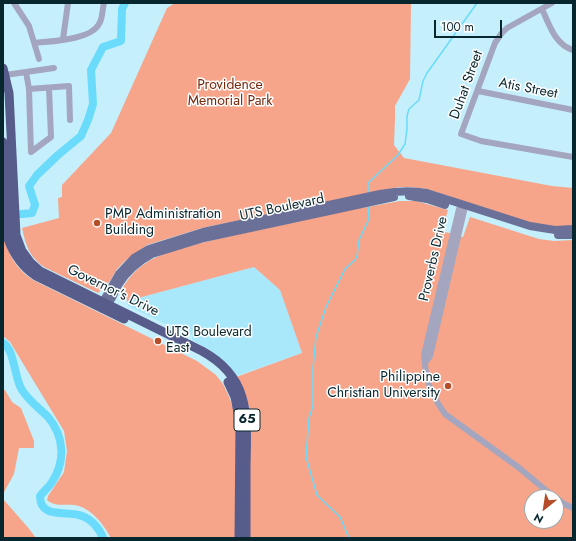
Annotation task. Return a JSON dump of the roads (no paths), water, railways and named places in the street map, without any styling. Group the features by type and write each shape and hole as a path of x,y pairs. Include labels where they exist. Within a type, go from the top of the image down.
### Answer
{"highway":[{"name":"Governor's Drive","path":"4,72 9,93 11,226 22,251 40,271 206,360 221,372 228,381 236,397 240,423 239,538"},
{"name":"Governor's Drive","path":"3,142 11,207"},
{"name":"Governor's Drive","path":"105,305 209,355 225,368 238,387 244,403 247,422 246,538"}],"main road":[{"name":"UTS Boulevard","path":"105,305 114,280 123,268 134,258 149,249 203,232 360,202 400,191 427,193 462,208 528,231 554,235 573,235"},
{"name":"UTS Boulevard","path":"462,208 542,229 573,229"}],"street":[{"path":"14,3 29,26 39,59"},
{"path":"60,3 68,4 63,40"},
{"path":"35,43 63,40 88,34 97,27 101,19 104,3"},
{"name":"Duhat Street","path":"552,3 507,28 501,34 495,43 461,134 481,141 573,157"},
{"path":"542,9 556,38 562,45 573,50"},
{"path":"4,72 26,72 54,68"},
{"path":"26,72 31,152 51,137 49,88"},
{"path":"28,89 69,86 70,120"},
{"name":"Atis Street","path":"478,91 573,110"},
{"name":"Proverbs Drive","path":"462,208 430,356 425,363 426,376 430,390 436,402 445,414 518,467 544,489"}],"waterway":[{"path":"22,214 32,213 35,205 29,186 37,175 81,136 93,104 91,70 103,47 121,41 122,9 125,3"},
{"path":"368,193 368,183 398,155 405,144 409,109 419,100 423,81 427,73 477,3"},
{"path":"349,538 340,517 317,495 306,457 309,418 313,406 313,368 316,337 326,307 345,269 355,260 357,256 359,240 369,219 368,205"},
{"path":"3,343 10,352 19,385 31,401 48,417 60,440 60,466 52,482 40,496 41,504 45,508 56,513 76,514 89,519 100,531 103,538"}],"place":[{"name":"PMP Administration Building","path":"97,223"},
{"name":"UTS Boulevard East","path":"158,341"},
{"name":"Philippine Christian University","path":"448,386"}],"park label":[{"name":"Providence Memorial Park","path":"230,94"}]}
